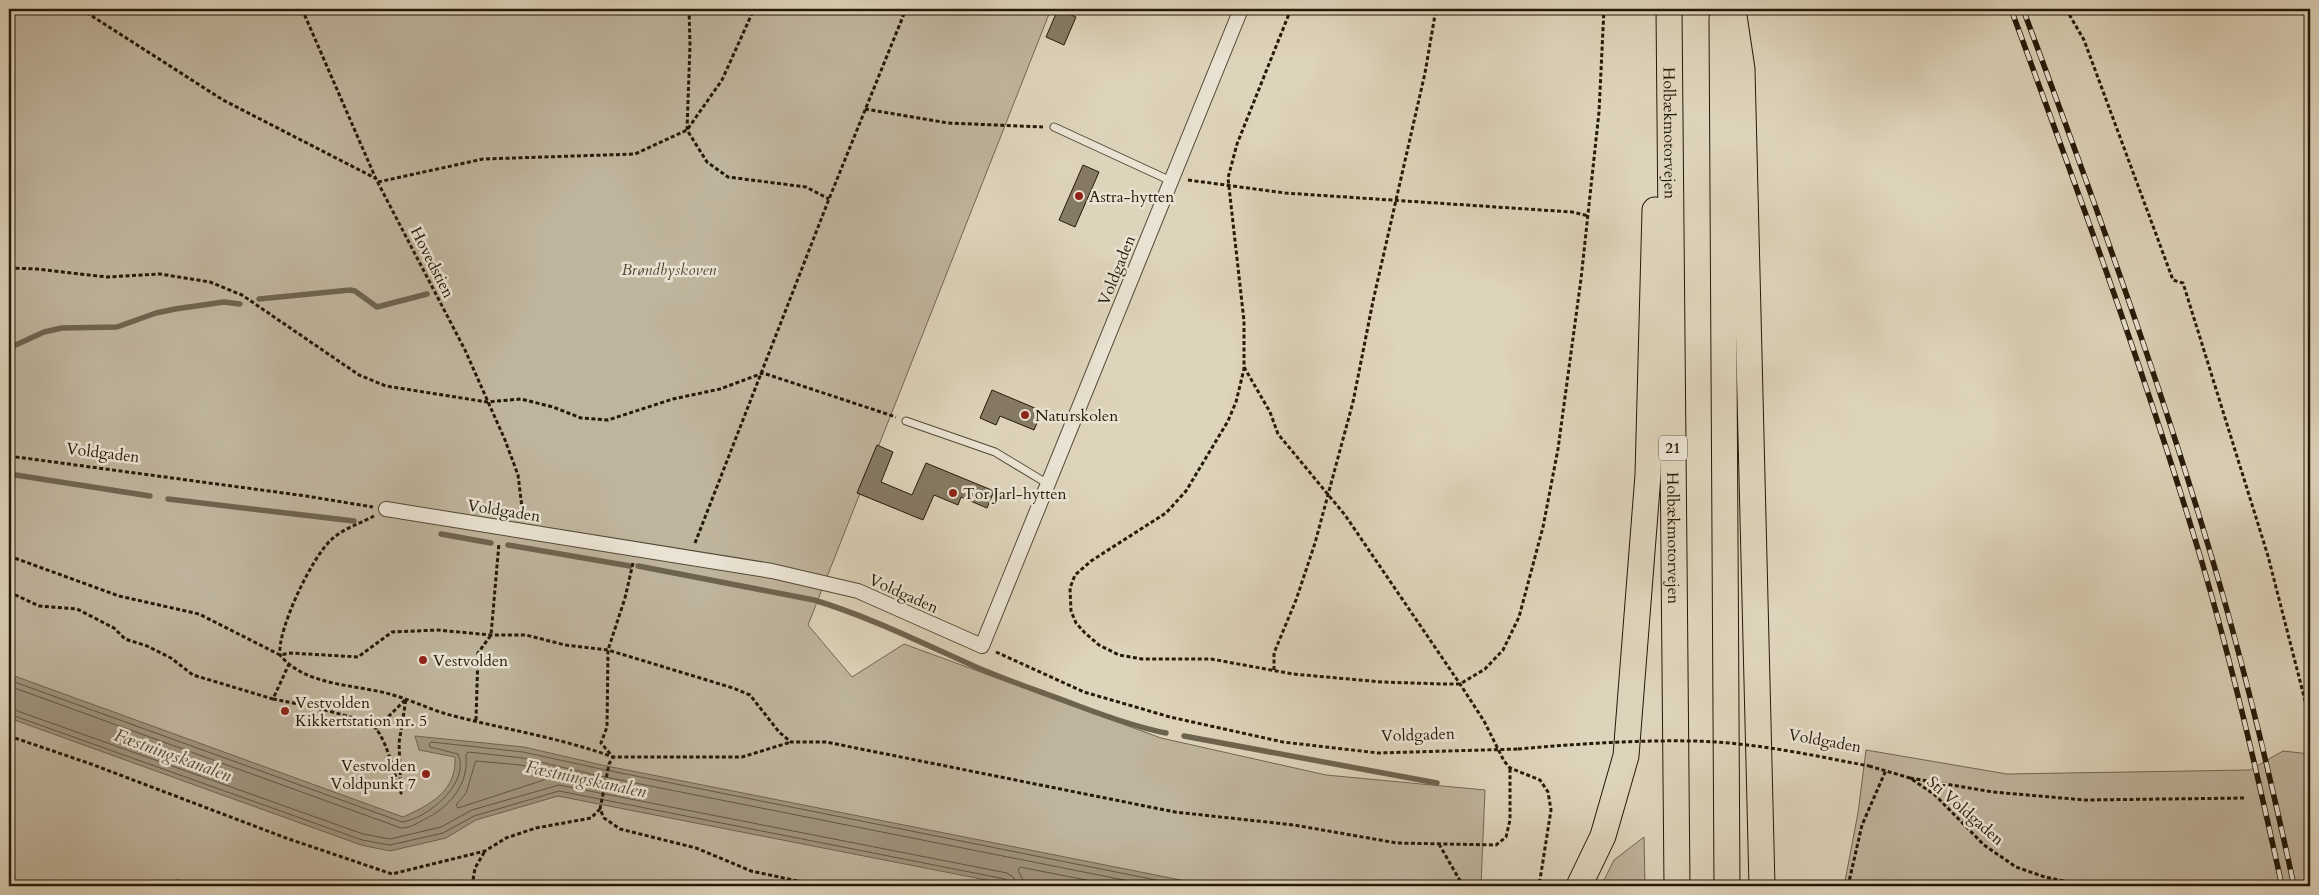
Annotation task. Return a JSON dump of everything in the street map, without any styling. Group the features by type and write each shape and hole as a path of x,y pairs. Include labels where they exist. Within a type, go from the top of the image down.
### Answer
{"highway":[{"name":"Holbækmotorvejen","path":"1669,9 1677,886"},
{"path":"1722,9 1727,886"},
{"path":"1733,9 1742,68 1762,886"},
{"path":"1579,886 1603,836 1626,756 1648,475 1655,199 1670,66"}],"street":[{"name":"Voldgaden","path":"386,509 689,560 772,572 858,592 982,646 1241,9"}],"lane":[{"path":"1054,127 1172,180"},
{"path":"906,421 996,452 1048,484"}],"path":[{"path":"81,9 223,100 377,180 483,159 635,154 687,130 722,80 754,9"},
{"name":"Hovedstien","path":"302,9 377,180 465,350 505,440 518,475 525,531"},
{"path":"689,9 690,44 687,130 707,162 728,177 806,188 829,199"},
{"path":"689,560 829,199 906,9"},
{"path":"1291,9 1237,144 1228,178 1244,321 1244,369 1236,402 1228,421 1186,492 1166,513 1080,570 1075,575 1070,588 1069,599 1076,623 1099,645 1119,655 1142,659 1211,659 1293,674 1382,682 1460,684 1485,670 1503,650 1519,617 1530,579 1558,449 1589,216 1599,112 1604,9"},
{"path":"1274,670 1274,653 1296,600 1329,495 1353,402 1425,73 1436,9"},
{"path":"2066,9 2084,40 2173,280 2183,283 2268,556 2310,720"},
{"path":"865,109 948,123 1054,127"},
{"path":"1172,180 1285,193 1572,212 1589,216"},
{"path":"9,268 37,268 107,277 160,274 210,282 242,295 359,375 386,386 487,402 521,399 554,407 581,418 608,420 673,399 720,389 763,373 906,421"},
{"path":"9,556 119,596 199,614 280,655 289,664 308,675 406,699 455,716 580,745 613,757 742,757 791,742 826,742 1175,812 1294,825 1398,843 1496,845 1506,837 1510,820 1510,768 1460,684 1350,522 1278,434 1270,412 1244,369"},
{"name":"Voldgaden","path":"9,456 306,496 386,509"},
{"path":"280,655 280,643 286,625 300,589 316,557 331,539 386,509"},
{"path":"476,720 478,653 490,635 500,527"},
{"path":"613,757 601,743 606,727 608,650 625,598 636,550"},
{"path":"9,592 39,606 76,609 114,628 125,639 147,646 171,658 193,675 273,699 310,706 366,724 376,730 382,739 401,793 399,743 406,699"},
{"path":"280,655 290,653 358,657 392,632 437,630 490,635 526,635 565,645 608,650 750,695 779,732 791,742"},
{"name":"Voldgaden","path":"982,646 1084,692 1170,717 1283,742 1378,753 1518,749 1606,741 1694,741 1782,749 1869,766"},
{"path":"273,699 289,664"},
{"path":"376,730 406,699"},
{"path":"2310,734 2306,748 2310,764"},
{"path":"9,736 91,764 286,838 392,874 484,851 506,838 564,822 591,818 600,809 609,764 613,757"},
{"name":"Sti Voldgaden","path":"1869,766 1910,778 1935,795 1984,845 2016,867 2045,877 2078,884 2104,886"},
{"path":"1510,768 1540,780 1548,792 1551,810 1539,886"},
{"path":"1848,886 1862,825 1886,770"},
{"path":"1910,778 1993,792 2085,800 2245,798"},
{"path":"600,809 604,818 620,829 696,848 751,870 821,886"},
{"path":"1438,844 1463,886"},
{"path":"472,886 475,868 484,851"},
{"path":"150,886 179,881 200,886"}],"green space":[{"name":"Brøndbyskoven","path":"9,9 1051,9 808,625 852,677 904,644 1161,738 1326,775 1485,790 1481,886 9,886"},
{"path":"1866,750 2007,774 2250,770 2283,751 2310,754 2310,886 1844,886 1858,813"},
{"path":"1644,837 1645,886 1601,886 1614,860"}],"water":[{"name":"Fæstningskanalen","path":"9,674 403,817 432,802 440,795 452,779 454,769 455,757 419,750 415,736 524,747 602,765 1211,886 1017,886 558,796 476,820 446,838 390,851 361,845 9,718"}],"building":[{"path":"1058,9 1076,17 1064,45 1046,37"},
{"name":"Astra-hytten","path":"1083,165 1099,172 1075,227 1059,220"},
{"path":"992,390 1042,411 1034,430 1000,416 996,425 980,418"},
{"path":"877,445 893,452 881,482 912,495 926,463 994,491 987,508 961,497 958,505 934,495 923,520 857,493"}],"waterway":[{"path":"259,299 350,290 355,291 377,307 427,294"},
{"path":"9,348 44,332 62,328 117,327 156,313 175,309 224,302 240,304"},
{"path":"9,474 150,496"},
{"path":"168,499 354,521"},
{"path":"441,534 491,543"},
{"path":"508,545 630,566"},
{"path":"638,566 814,600 876,622 1013,682 1120,721 1166,733"},
{"path":"1184,736 1437,783"}],"railway":[{"path":"2011,9 2110,282 2180,489 2213,600 2234,681 2282,886"},
{"path":"2023,9 2122,280 2190,486 2245,678 2294,886"}],"place":[{"name":"Astra-hytten","path":"1079,196"},
{"name":"Naturskolen","path":"1025,415"},
{"name":"Tor Jarl-hytten","path":"953,493"},
{"name":"Vestvolden","path":"423,660"},
{"name":"Vestvolden Kikkertstation nr. 5","path":"285,711"},
{"name":"Vestvolden Voldpunkt 7","path":"426,774"}]}
